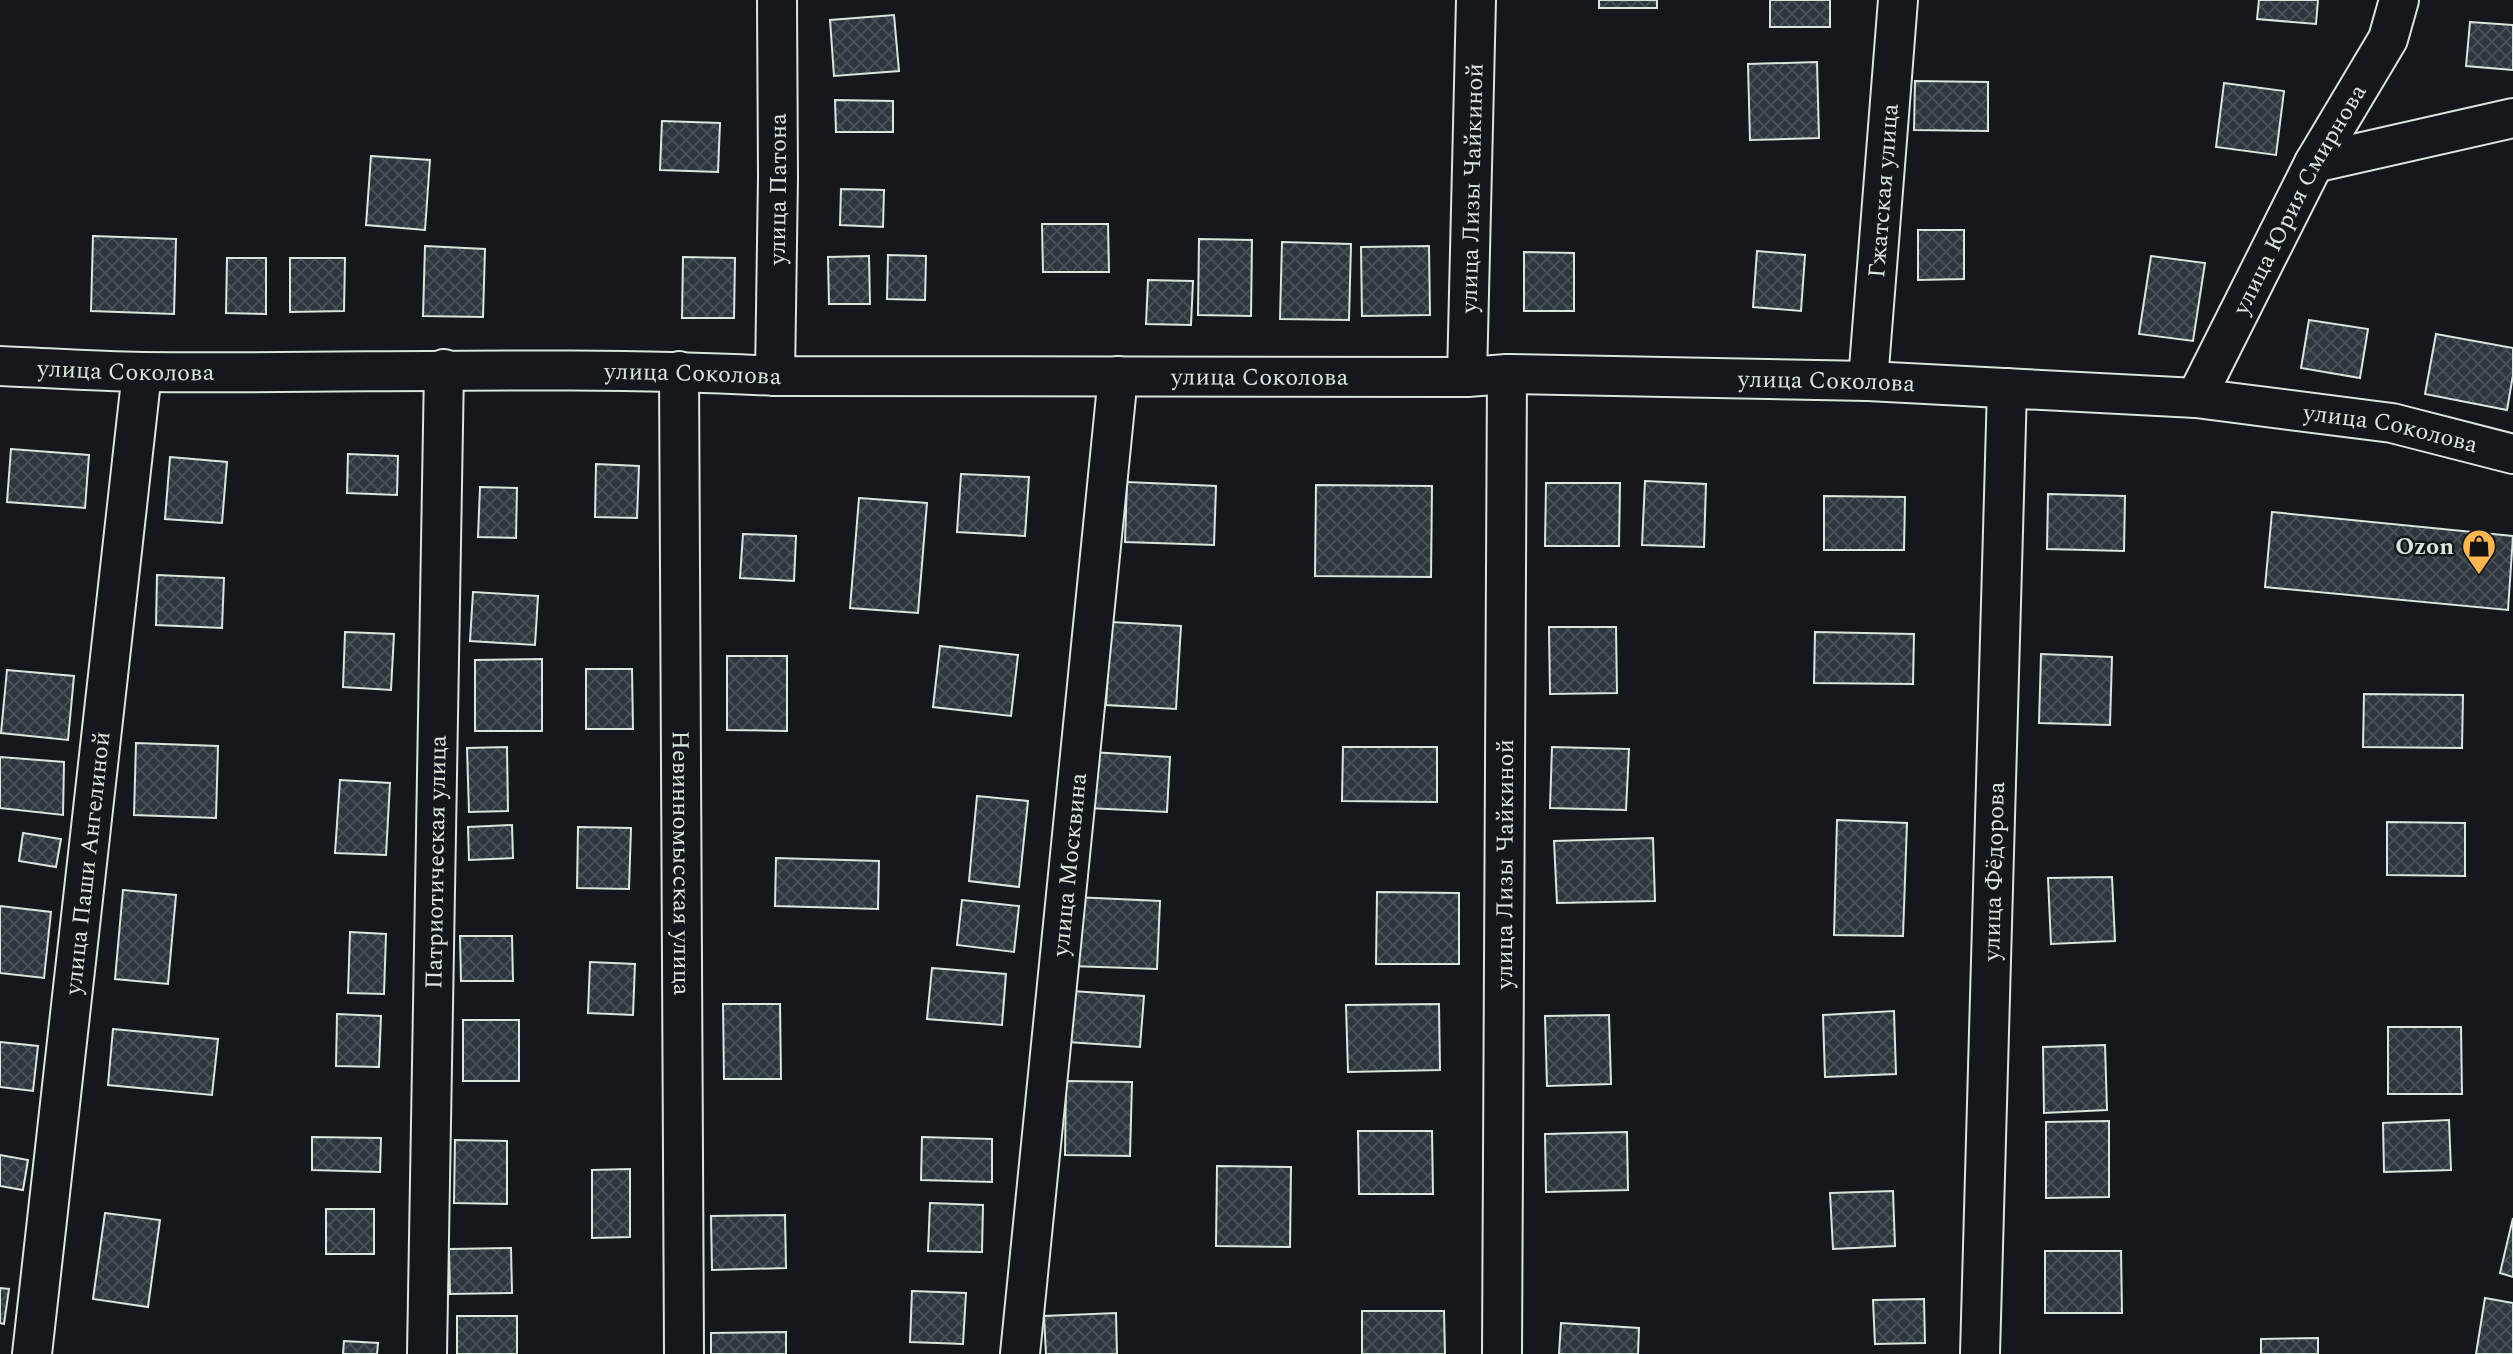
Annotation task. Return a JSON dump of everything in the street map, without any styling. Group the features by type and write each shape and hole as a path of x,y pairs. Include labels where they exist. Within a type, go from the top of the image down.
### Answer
{"street":[{"name":"улица Патона","path":"775,376 777,0"},
{"name":"улица Лизы Чайкиной","path":"1466,377 1476,0"},
{"name":"Гжатская улица","path":"1868,381 1898,0"},
{"name":"улица Юрия Смирнова","path":"2196,398 2314,163 2388,39 2399,0"},
{"path":"2314,163 2513,118"},
{"name":"улица Соколова","path":"0,366 142,372 444,369 679,371 775,376 1466,377 1507,374 1868,381 2196,398 2392,423 2513,454"},
{"name":"Патриотическая улица","path":"427,1354 444,369"},
{"name":"Невинномысская улица","path":"679,371 684,1354"},
{"name":"улица Паши Ангелиной","path":"32,1354 142,372"},
{"name":"улица Лизы Чайкиной","path":"1502,1354 1507,374"},
{"name":"улица Москвина","path":"1020,1354 1118,376"},
{"name":"улица Фёдорова","path":"1980,1354 2007,388"}],"building":[{"path":"1599,0 1657,0 1657,8 1599,8"},
{"path":"1770,0 1830,0 1830,27 1770,27"},
{"path":"2259,0 2318,0 2316,24 2257,19"},
{"path":"894,15 899,71 834,76 830,20"},
{"path":"2470,22 2513,25 2513,70 2466,66"},
{"path":"1817,62 1819,138 1750,140 1748,64"},
{"path":"1915,81 1988,82 1988,131 1914,130"},
{"path":"2224,83 2284,91 2276,155 2216,147"},
{"path":"835,100 893,101 893,132 836,132"},
{"path":"662,121 720,123 718,172 660,170"},
{"path":"371,156 430,160 425,230 366,225"},
{"path":"841,189 884,190 883,227 840,225"},
{"path":"1042,224 1108,224 1109,272 1043,272"},
{"path":"1918,230 1964,230 1964,279 1918,280"},
{"path":"93,236 176,239 174,314 91,311"},
{"path":"1199,239 1252,240 1251,316 1198,315"},
{"path":"1282,242 1351,244 1349,320 1280,319"},
{"path":"425,246 485,249 483,317 423,316"},
{"path":"1429,246 1430,315 1362,316 1361,247"},
{"path":"1757,251 1805,255 1801,311 1753,307"},
{"path":"1524,252 1574,253 1574,311 1524,311"},
{"path":"888,255 926,256 925,300 887,299"},
{"path":"869,256 870,304 829,304 828,257"},
{"path":"2151,256 2205,263 2193,341 2139,334"},
{"path":"683,257 735,258 734,318 682,318"},
{"path":"227,258 266,258 266,314 226,313"},
{"path":"290,258 345,258 344,311 290,312"},
{"path":"1148,280 1193,281 1191,325 1146,324"},
{"path":"2309,320 2368,329 2360,378 2301,368"},
{"path":"2436,334 2513,348 2513,375 2507,410 2425,394"},
{"path":"11,449 89,455 85,508 7,502"},
{"path":"348,454 398,456 397,495 347,493"},
{"path":"170,457 227,462 222,523 165,519"},
{"path":"596,464 639,466 637,518 595,517"},
{"path":"961,474 1029,477 1025,536 957,532"},
{"path":"1645,481 1706,484 1704,547 1642,545"},
{"path":"1127,482 1216,486 1214,545 1125,542"},
{"path":"1546,483 1620,483 1619,546 1545,546"},
{"path":"1316,485 1432,486 1431,577 1315,576"},
{"path":"480,487 517,488 516,538 478,537"},
{"path":"2048,494 2125,496 2124,551 2047,549"},
{"path":"1824,496 1905,497 1904,550 1824,550"},
{"path":"859,498 927,503 918,613 850,608"},
{"path":"2272,512 2513,536 2508,610 2265,587"},
{"path":"743,534 796,536 794,581 740,578"},
{"path":"157,575 224,578 222,628 156,625"},
{"path":"473,592 538,596 535,645 470,641"},
{"path":"1111,622 1181,626 1176,709 1106,705"},
{"path":"1549,627 1616,627 1617,693 1550,694"},
{"path":"345,632 394,634 391,690 343,687"},
{"path":"1815,632 1914,634 1913,684 1814,683"},
{"path":"940,646 1018,655 1011,716 933,707"},
{"path":"2041,654 2112,657 2110,725 2039,723"},
{"path":"727,656 787,656 787,731 727,730"},
{"path":"542,659 542,731 475,731 475,660"},
{"path":"586,669 632,669 633,729 586,729"},
{"path":"7,670 74,676 68,740 1,733"},
{"path":"2364,694 2463,695 2462,748 2363,747"},
{"path":"136,743 218,746 216,818 134,815"},
{"path":"507,747 508,811 469,812 467,748"},
{"path":"1343,747 1437,747 1437,802 1342,801"},
{"path":"1552,747 1629,749 1626,810 1550,808"},
{"path":"1091,752 1170,757 1167,812 1088,808"},
{"path":"0,757 64,762 63,815 0,808"},
{"path":"340,780 390,783 386,855 335,853"},
{"path":"977,796 1028,801 1019,887 969,881"},
{"path":"1837,820 1907,823 1903,936 1834,935"},
{"path":"2387,822 2465,823 2465,876 2387,875"},
{"path":"512,825 513,858 469,860 468,827"},
{"path":"578,827 631,828 629,889 577,888"},
{"path":"23,833 61,839 56,867 19,861"},
{"path":"1653,838 1655,901 1557,903 1554,841"},
{"path":"776,858 879,861 878,909 775,906"},
{"path":"2112,877 2115,941 2051,944 2048,878"},
{"path":"123,890 176,895 168,984 115,979"},
{"path":"1377,892 1459,893 1459,964 1376,964"},
{"path":"1074,897 1160,901 1157,969 1071,966"},
{"path":"962,900 1019,906 1014,952 957,945"},
{"path":"0,906 51,912 44,978 0,973"},
{"path":"350,932 386,934 384,994 348,993"},
{"path":"460,936 512,936 513,981 461,981"},
{"path":"590,962 635,964 633,1015 588,1013"},
{"path":"932,968 1006,974 1002,1025 927,1019"},
{"path":"1072,991 1144,996 1140,1047 1068,1042"},
{"path":"723,1004 780,1004 781,1079 724,1079"},
{"path":"1439,1004 1440,1070 1348,1072 1346,1005"},
{"path":"1894,1011 1896,1074 1825,1077 1823,1015"},
{"path":"337,1014 381,1016 379,1067 336,1066"},
{"path":"1609,1015 1611,1084 1547,1086 1545,1016"},
{"path":"463,1020 519,1020 519,1081 463,1081"},
{"path":"2388,1027 2461,1027 2462,1094 2388,1094"},
{"path":"113,1029 218,1039 212,1095 108,1085"},
{"path":"0,1042 38,1046 33,1091 0,1087"},
{"path":"2105,1045 2107,1110 2044,1113 2043,1047"},
{"path":"1066,1081 1132,1082 1130,1156 1065,1155"},
{"path":"2449,1120 2451,1170 2384,1172 2383,1123"},
{"path":"2109,1121 2109,1197 2046,1198 2046,1122"},
{"path":"1358,1131 1432,1131 1433,1194 1359,1194"},
{"path":"1627,1132 1628,1190 1546,1192 1545,1134"},
{"path":"312,1137 381,1138 380,1172 312,1170"},
{"path":"922,1137 992,1139 992,1182 921,1180"},
{"path":"455,1140 507,1141 507,1204 454,1203"},
{"path":"0,1155 28,1160 23,1190 0,1186"},
{"path":"1217,1166 1291,1167 1290,1247 1216,1246"},
{"path":"630,1169 630,1237 592,1238 592,1170"},
{"path":"1893,1191 1895,1246 1833,1249 1830,1193"},
{"path":"930,1203 983,1205 982,1252 928,1251"},
{"path":"326,1209 374,1209 374,1254 326,1254"},
{"path":"105,1213 160,1220 148,1307 93,1299"},
{"path":"785,1215 786,1268 712,1270 711,1216"},
{"path":"2513,1218 2513,1277 2500,1273"},
{"path":"511,1248 512,1293 450,1294 449,1249"},
{"path":"2045,1251 2121,1251 2122,1313 2045,1313"},
{"path":"0,1288 9,1289 4,1324 0,1323"},
{"path":"912,1291 966,1293 963,1344 910,1342"},
{"path":"2485,1298 2513,1303 2513,1354 2476,1354"},
{"path":"1924,1299 1925,1343 1875,1344 1873,1300"},
{"path":"1362,1311 1444,1311 1445,1354 1362,1354"},
{"path":"1116,1313 1117,1354 1046,1354 1044,1316"},
{"path":"457,1316 517,1316 517,1354 457,1354"},
{"path":"1561,1323 1639,1328 1638,1354 1559,1354"},
{"path":"786,1332 786,1354 711,1354 711,1333"},
{"path":"2318,1338 2318,1354 2261,1354 2261,1339"},
{"path":"344,1341 378,1343 377,1354 343,1354"}],"place":[{"name":"Ozon","path":"2479,576"}]}
